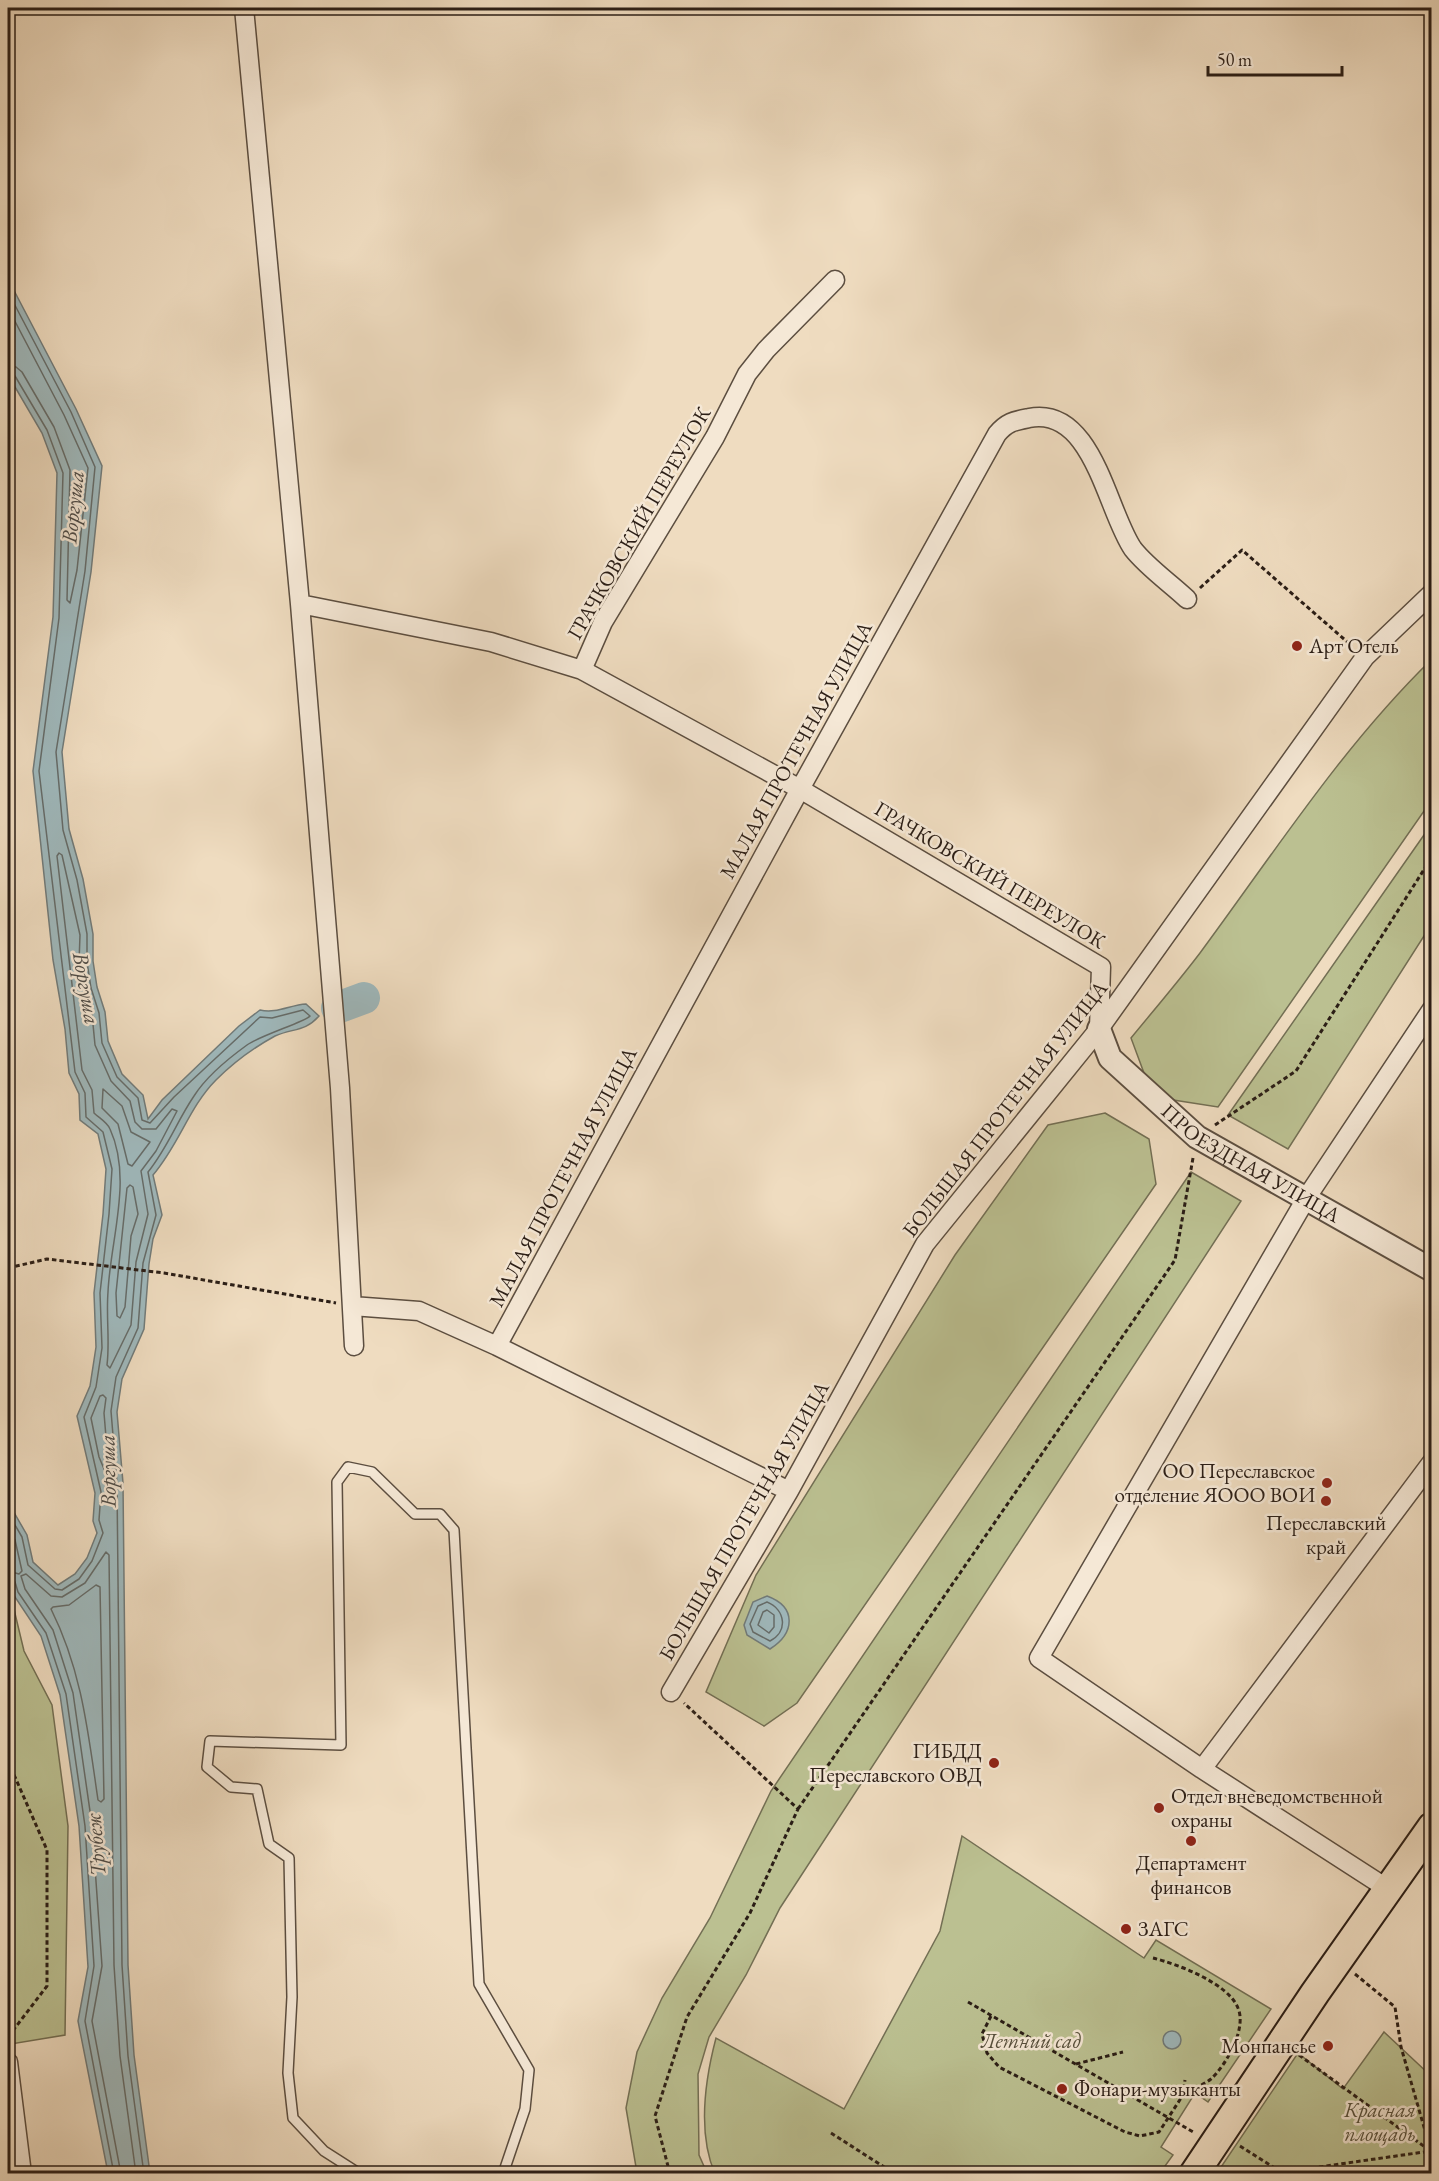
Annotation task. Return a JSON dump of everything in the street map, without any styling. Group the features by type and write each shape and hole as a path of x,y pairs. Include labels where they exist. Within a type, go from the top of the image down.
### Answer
{"main road":[{"path":"1194,2174 1315,1992 1431,1827"}],"street":[{"path":"244,8 300,604 340,1088 354,1346"},
{"name":"ГРАЧКОВСКИЙ ПЕРЕУЛОК","path":"835,280 766,350 747,375 715,437 603,622 582,670 800,789 1101,967 1099,1029"},
{"name":"МАЛАЯ ПРОТЕЧНАЯ УЛИЦА","path":"497,1346 800,789 997,434 1007,422 1038,416 1061,424 1087,446 1133,549 1187,599"},
{"name":"БОЛЬШАЯ ПРОТЕЧНАЯ УЛИЦА","path":"672,1692 789,1491 925,1244 1099,1029 1365,657 1431,593"},
{"path":"300,604 491,642 582,670"},
{"path":"1388,1889 1203,1769 1039,1658 1307,1197 1431,1009"},
{"name":"ПРОЕЗДНАЯ УЛИЦА","path":"1099,1029 1110,1058 1197,1137 1307,1197 1431,1270"},
{"path":"352,1306 419,1311 497,1346 789,1491"},
{"path":"1203,1769 1431,1462"},
{"path":"8,2062 11,2116 22,2174"}],"lane":[{"path":"360,2174 324,2151 293,2118 288,2073 292,1996 290,1858 269,1844 257,1789 231,1787 207,1767 210,1741 341,1745 337,1482 348,1467 372,1472 415,1514 440,1514 454,1530 479,1984 529,2070 525,2109 503,2174"}],"path":[{"path":"1187,599 1242,550 1365,657"},
{"path":"670,2174 655,2116 687,2017 750,1913 798,1809 1174,1260 1197,1137 1296,1071 1431,857"},
{"path":"8,1268 47,1258 164,1273 352,1306"},
{"path":"672,1692 798,1809"},
{"path":"8,1761 47,1850 47,1986 8,2037"},
{"path":"1153,1958 1173,1963 1225,1991 1239,2009 1239,2031 1228,2055 1211,2079 1183,2095"},
{"path":"1353,1973 1395,2007 1401,2047 1431,2152"},
{"path":"968,2002 1195,2133"},
{"path":"991,2016 982,2034 987,2054 999,2067 1125,2132 1140,2136 1159,2132 1183,2095 1185,2080"},
{"path":"1076,2064 1123,2052"},
{"path":"1298,2054 1342,2089 1431,2152"},
{"path":"831,2133 895,2174"},
{"path":"1236,2144 1284,2174"},
{"path":"1320,2167 1431,2152"}],"green space":[{"path":"1431,660 1431,801 1218,1107 1167,1099 1144,1073 1131,1038 1200,953 1338,765 1399,693"},
{"path":"1431,825 1431,925 1288,1149 1228,1115"},
{"path":"1105,1113 1149,1139 1156,1184 797,1703 764,1726 706,1692 756,1575 955,1255 1048,1125"},
{"path":"1191,1172 1241,1201 780,1908 746,1975 709,2037 698,2074 699,2155 707,2173 637,2173 626,2108 637,2052 662,1998 710,1918 771,1791"},
{"path":"12,1601 24,1651 52,1705 68,1826 65,2035 11,2044 8,2035 8,1602"},
{"name":"Летний сад","path":"962,1836 1144,1958 1156,1940 1271,2009 1208,2102 1195,2093 1161,2147 1173,2155 1160,2173 715,2174 706,2141 705,2106 706,2088 716,2038 844,2109 940,1931"},
{"name":"Красная площадь","path":"1384,2032 1431,2076 1431,2173 1217,2173 1298,2053 1343,2089"}],"water":[{"path":"8,279 76,409 102,466 91,572 62,752 69,829 83,879 93,934 93,961 97,987 105,1012 108,1041 122,1074 143,1095 148,1119 162,1100 239,1026 260,1010 272,1011 306,1004 319,1016 309,1025 275,1036 223,1073 198,1102 170,1151 153,1175 162,1215 153,1239 149,1264 144,1329 122,1379 117,1412 123,1483 128,1965 134,2055 150,2173 108,2173 78,2021 88,1967 79,1826 60,1695 41,1636 13,1594 8,1572 8,1502 27,1535 33,1562 58,1585 75,1574 87,1558 97,1533 93,1521 95,1493 77,1416 90,1386 96,1347 94,1293 106,1169 98,1134 80,1120 79,1094 69,1073 65,1029 53,960 33,771 53,617 57,473 42,433 8,375"},
{"path":"767,1596 784,1607 789,1621 784,1636 770,1649 747,1635 744,1625 753,1602"},
{"path":"1172,2031 1178,2034 1181,2040 1178,2046 1172,2049 1166,2046 1163,2040 1166,2034"}],"waterway":[{"path":"337,1008 364,998"}],"place":[{"name":"Арт Отель","path":"1297,646"},
{"name":"ОО Переславское отделение ЯООО ВОИ","path":"1327,1483"},
{"name":"Переславский край","path":"1326,1501"},
{"name":"ГИБДД Переславского ОВД","path":"994,1763"},
{"name":"Отдел вневедомственной охраны","path":"1159,1808"},
{"name":"Департамент финансов","path":"1191,1841"},
{"name":"ЗАГС","path":"1126,1929"},
{"name":"Монпансье","path":"1328,2046"},
{"name":"Фонари-музыканты","path":"1062,2089"}],"water label":[{"name":"Воргуша","path":"72,507"},
{"name":"Воргуша","path":"87,988"},
{"name":"Воргуша","path":"107,1471"},
{"name":"Трубеж","path":"95,1845"}]}
